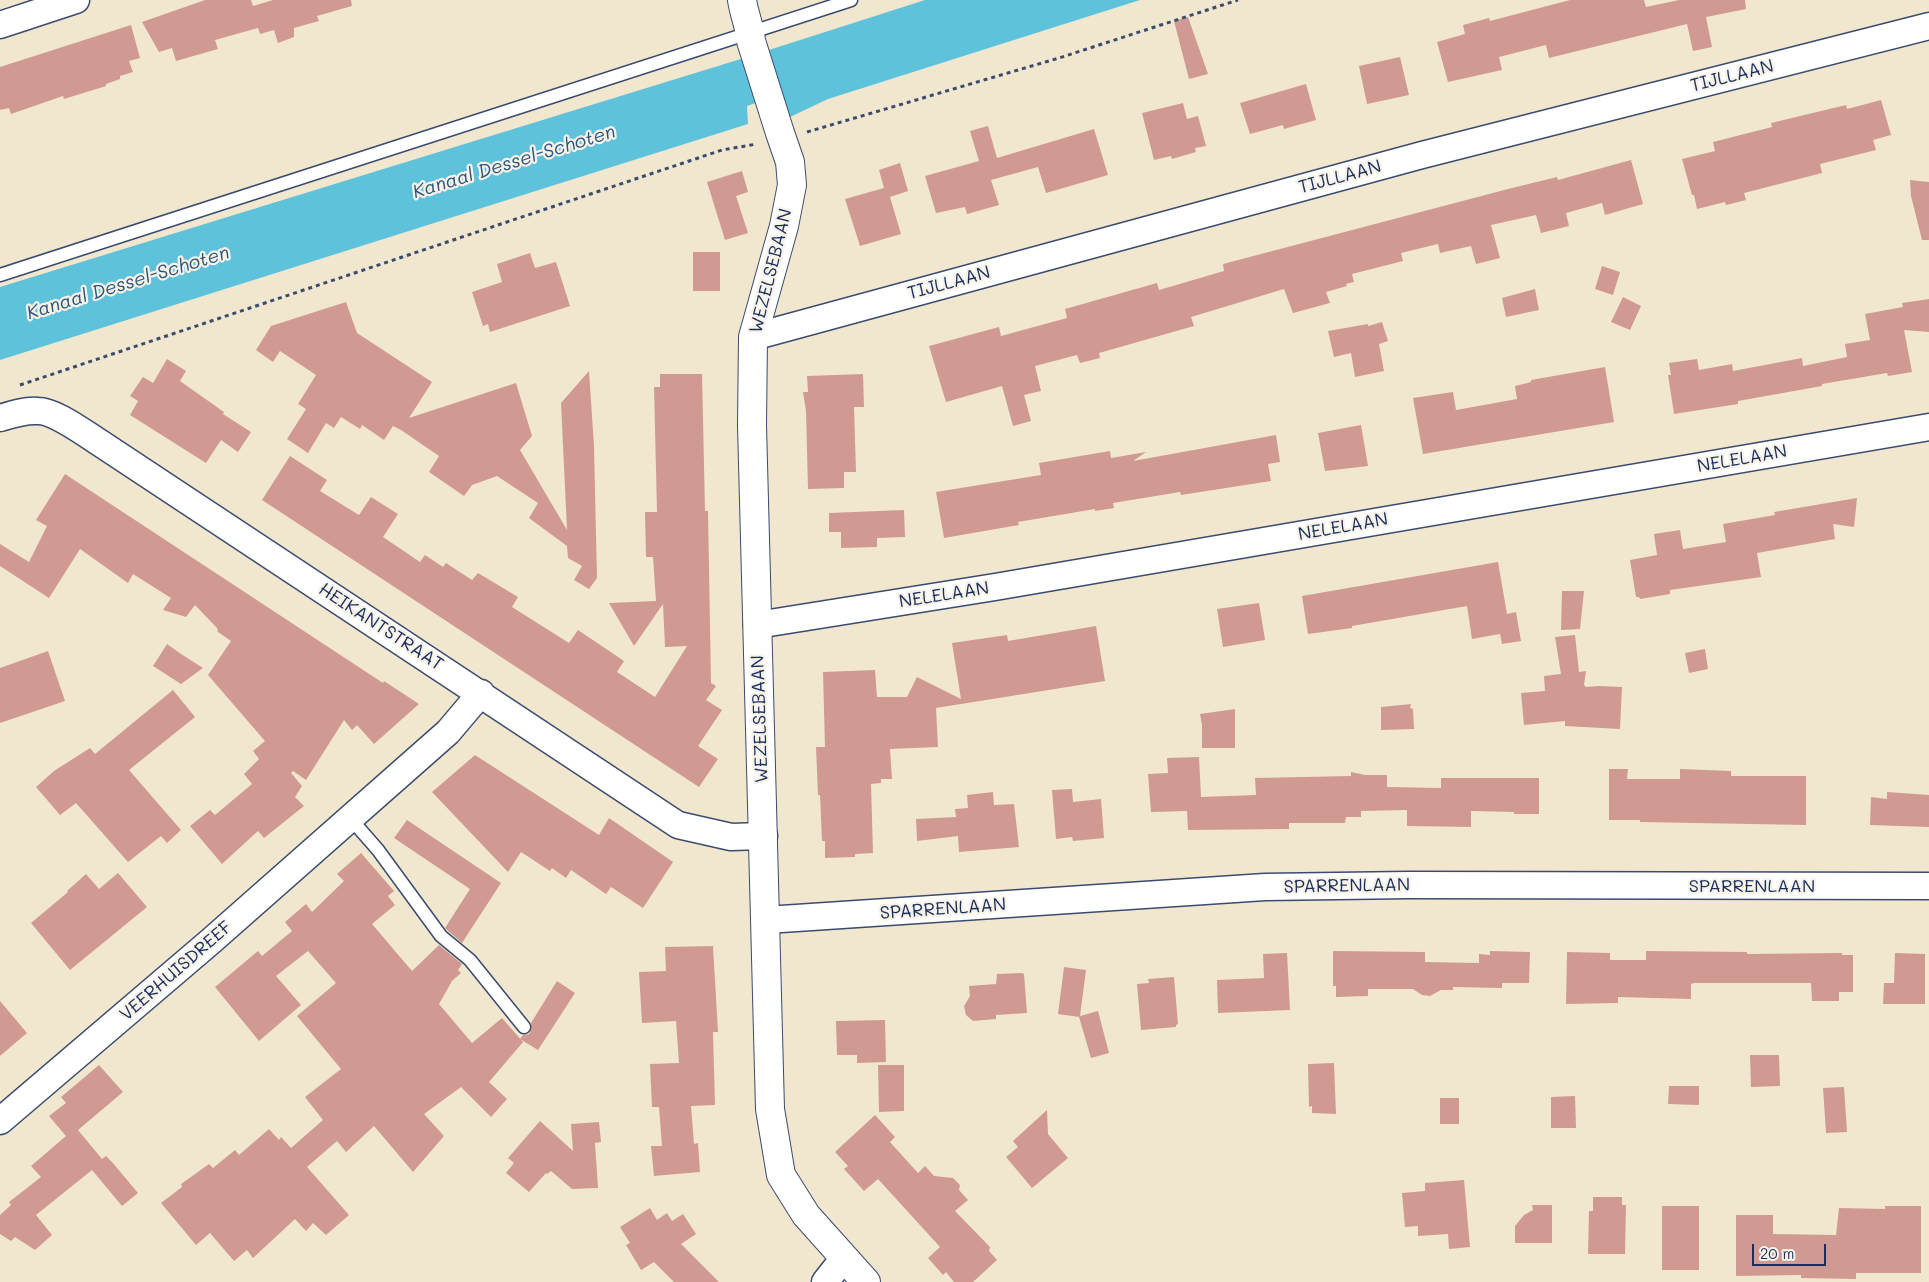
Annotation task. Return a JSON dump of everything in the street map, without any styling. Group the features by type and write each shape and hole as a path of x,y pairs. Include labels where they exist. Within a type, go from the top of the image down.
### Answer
{"street":[{"path":"0,25 48,4 76,0"},
{"name":"WEZELSEBAAN","path":"742,0 744,16 790,162 792,185 784,226 753,337 752,425 770,1109 781,1175 806,1215 866,1282"},
{"name":"TIJLLAAN","path":"753,337 1422,155 1929,26"},
{"name":"HEIKANTSTRAAT","path":"0,418 40,410 94,438 678,825 730,837 764,836"},
{"name":"NELELAAN","path":"757,625 1005,585 1929,427"},
{"name":"VEERHUISDREEF","path":"0,1121 211,942 448,732 481,693"},
{"name":"SPARRENLAAN","path":"766,920 1265,887 1409,885 1929,886"},
{"path":"825,1282 844,1258"}],"lane":[{"path":"0,275 752,40 851,0"},
{"path":"350,818 378,850 440,936 470,960 524,1027"}],"path":[{"path":"13,387 722,150 1059,58 1238,0"}],"water":[{"name":"Kanaal Dessel-Schoten","path":"925,0 1140,0 828,99 788,118 778,95 747,106 748,124 0,360 0,287 744,58"}],"building":[{"path":"205,0 251,0 253,6 273,0 351,0 352,6 317,16 319,21 294,28 294,37 278,43 274,30 260,34 258,28 215,40 218,49 176,61 172,48 159,52 142,22"},
{"path":"1570,0 1644,0 1646,7 1679,0 1745,0 1746,9 1706,17 1712,47 1693,51 1687,24 1549,58 1546,45 1499,57 1502,70 1448,82 1437,42 1465,34 1463,25 1489,18 1490,21"},
{"path":"1188,17 1208,74 1189,79 1174,21"},
{"path":"131,25 140,58 129,61 133,72 120,76 120,79 106,84 106,86 64,99 63,96 11,114 9,108 0,110 0,67"},
{"path":"1400,57 1409,95 1367,104 1359,66"},
{"path":"1306,84 1316,120 1284,129 1283,125 1250,134 1240,103"},
{"path":"1881,100 1891,135 1873,140 1876,150 1820,164 1822,173 1744,193 1746,200 1726,205 1725,202 1697,209 1682,159 1715,151 1713,142 1772,127 1771,123 1846,105 1847,109"},
{"path":"1183,103 1187,119 1198,116 1206,146 1195,148 1196,152 1172,159 1171,156 1154,160 1142,113"},
{"path":"988,126 997,158 1094,129 1108,175 1046,193 1038,167 991,180 999,205 967,214 965,207 936,213 925,176 979,161 970,131"},
{"path":"1631,160 1643,204 1605,215 1602,203 1566,213 1569,226 1541,233 1536,215 1491,225 1500,258 1476,264 1471,246 1440,253 1438,244 1401,253 1403,261 1352,274 1354,282 1326,292 1330,303 1293,313 1284,289 1191,317 1194,326 1099,353 1100,358 1080,363 1077,355 1035,366 1041,391 1024,395 1031,421 1013,426 1002,386 946,402 929,346 999,327 1001,336 1067,318 1065,309 1157,283 1159,290 1224,271 1223,264 1508,189 1557,177 1558,180"},
{"path":"900,163 908,191 890,197 901,234 860,246 845,199 884,188 879,170"},
{"path":"742,171 748,192 736,196 748,233 725,240 707,182"},
{"path":"1910,180 1929,182 1929,240 1922,240 1911,196"},
{"path":"693,252 720,252 720,291 693,291"},
{"path":"530,253 535,268 556,262 570,306 490,332 488,324 483,326 472,292 502,282 497,264"},
{"path":"1602,266 1620,272 1613,295 1595,289"},
{"path":"1535,289 1539,310 1506,317 1502,298"},
{"path":"1623,297 1641,306 1630,330 1611,322"},
{"path":"1929,299 1929,332 1904,330 1912,372 1888,376 1887,373 1822,384 1822,386 1738,401 1738,404 1674,414 1668,375 1671,375 1669,363 1697,359 1699,370 1732,364 1733,371 1802,358 1803,366 1847,357 1845,344 1870,340 1865,314 1903,307 1902,303"},
{"path":"346,302 357,333 432,382 409,418 516,383 532,436 520,450 567,530 561,403 589,371 594,446 597,578 589,589 574,580 582,566 568,558 567,546 529,518 538,503 497,476 472,485 464,496 429,472 439,456 393,426 384,440 362,425 360,429 341,417 334,428 326,423 308,453 287,439 306,409 298,404 316,375 280,351 273,362 256,350 271,326"},
{"path":"1382,322 1388,341 1379,344 1384,371 1355,377 1351,353 1334,357 1328,331 1368,324 1368,326"},
{"path":"167,359 186,371 180,381 224,412 223,414 251,432 238,452 221,440 206,463 130,415 138,401 130,396 143,377 153,383"},
{"path":"1605,367 1614,422 1423,454 1413,398 1453,392 1456,410 1517,399 1515,386 1531,382 1531,380"},
{"path":"660,374 702,374 705,511 708,511 711,683 716,686 706,700 722,710 698,746 718,759 699,787 262,500 290,456 327,480 320,491 359,515 371,497 398,514 383,537 420,562 425,555 443,567 446,563 472,580 478,573 518,597 512,607 569,643 578,630 624,661 617,672 655,697 687,646 665,647 663,604 634,646 609,603 656,601 653,557 646,557 645,512 657,512 654,387 660,387"},
{"path":"863,374 864,407 854,407 856,472 844,472 844,488 808,489 806,411 803,392 808,392 807,376"},
{"path":"1361,425 1368,466 1325,471 1318,433"},
{"path":"1276,435 1280,462 1268,464 1271,481 1181,495 1180,492 1113,503 1114,508 1095,511 1095,509 1018,522 1019,525 944,538 936,492 1041,475 1039,463 1110,451 1111,458 1146,452 1133,461"},
{"path":"65,474 383,683 384,681 419,704 374,744 357,725 352,730 344,720 306,780 293,771 291,773 302,786 295,797 304,806 264,838 258,831 222,864 190,826 210,810 215,815 252,784 244,774 259,759 253,751 265,741 208,675 231,641 218,632 217,628 195,605 186,617 163,610 171,598 133,574 128,583 80,549 49,598 0,566 0,544 29,562 47,526 36,520"},
{"path":"1857,498 1854,527 1833,524 1835,539 1757,553 1761,577 1670,590 1670,594 1640,599 1636,597 1630,560 1657,555 1654,534 1680,530 1683,549 1726,542 1723,524 1775,515 1774,512"},
{"path":"904,510 905,537 877,538 877,547 841,548 841,532 829,532 829,513"},
{"path":"1498,562 1507,614 1516,612 1521,641 1502,644 1500,634 1472,639 1467,606 1352,626 1352,628 1308,634 1302,596"},
{"path":"1562,591 1584,591 1580,629 1561,630"},
{"path":"1259,603 1265,640 1223,647 1217,609"},
{"path":"1096,626 1105,681 936,708 938,747 890,749 892,779 881,779 881,783 871,784 873,853 855,854 855,857 825,858 825,841 822,841 820,795 818,795 816,747 825,747 823,672 875,670 877,697 907,697 917,677 961,699 952,643 1007,635 1008,641"},
{"path":"1575,635 1579,672 1586,671 1584,685 1586,687 1622,687 1620,729 1565,726 1565,721 1524,725 1521,693 1545,691 1544,676 1561,674 1555,637"},
{"path":"167,644 203,668 181,684 153,666"},
{"path":"1705,649 1708,669 1689,673 1685,653"},
{"path":"48,651 65,701 0,723 0,668"},
{"path":"173,690 195,717 129,770 181,830 167,843 161,836 128,862 76,803 60,815 36,787 54,771 90,748 95,754"},
{"path":"1411,704 1414,729 1381,730 1381,707"},
{"path":"1235,709 1235,748 1202,748 1200,714"},
{"path":"475,755 599,835 609,818 673,862 643,908 611,887 606,894 571,870 566,878 552,868 550,871 521,852 508,872 432,792"},
{"path":"1199,757 1201,797 1256,795 1255,778 1351,776 1351,772 1365,775 1387,775 1387,787 1441,788 1441,778 1539,778 1539,814 1471,811 1471,827 1407,826 1407,810 1361,811 1361,817 1346,817 1345,823 1289,823 1289,829 1188,830 1187,811 1151,812 1148,774 1168,773 1167,758"},
{"path":"1609,769 1628,769 1627,779 1680,779 1680,769 1731,771 1731,776 1806,776 1806,825 1609,820"},
{"path":"1072,789 1073,802 1101,799 1104,838 1073,841 1072,837 1056,839 1052,790"},
{"path":"993,792 994,805 1014,804 1019,847 959,852 958,836 917,841 916,819 956,817 955,809 968,808 967,795"},
{"path":"1887,792 1929,795 1929,827 1870,825 1871,797 1887,799"},
{"path":"407,820 501,883 462,943 445,928 470,889 394,838"},
{"path":"361,853 394,891 388,896 395,905 372,924 412,971 439,945 462,964 458,970 461,973 452,981 439,1004 472,1043 502,1018 523,1042 489,1082 507,1099 491,1117 461,1087 424,1114 444,1136 413,1172 374,1126 346,1152 337,1141 307,1167 349,1215 326,1235 313,1223 306,1231 295,1219 253,1258 247,1250 234,1261 210,1233 196,1245 161,1203 182,1187 181,1184 209,1164 213,1168 235,1150 239,1155 269,1129 279,1140 281,1137 291,1148 323,1120 305,1097 341,1069 297,1016 336,983 308,951 276,976 301,1005 259,1041 215,987 258,951 262,956 292,931 285,922 306,904 312,912 344,881 337,874"},
{"path":"118,873 147,907 70,970 31,923 86,874 99,889"},
{"path":"713,946 718,1032 713,1032 715,1105 691,1106 694,1144 698,1143 700,1172 654,1176 651,1146 662,1146 659,1107 652,1107 650,1064 679,1063 676,1021 642,1023 639,972 666,971 665,947"},
{"path":"1333,951 1425,952 1425,962 1479,963 1479,954 1490,955 1490,951 1530,952 1529,983 1502,983 1502,988 1453,987 1453,990 1441,990 1430,996 1422,995 1413,989 1368,989 1368,996 1336,997 1336,986 1333,986"},
{"path":"1646,951 1747,952 1747,954 1842,953 1842,955 1853,955 1853,992 1839,992 1839,1001 1812,1001 1811,983 1694,983 1691,984 1691,999 1618,997 1618,1003 1566,1004 1567,952 1610,953 1610,960 1646,960"},
{"path":"1287,953 1290,1010 1218,1013 1217,980 1264,978 1263,954"},
{"path":"1895,953 1925,954 1925,1004 1883,1004 1884,983 1894,983"},
{"path":"1064,967 1086,970 1080,1016 1098,1011 1109,1053 1091,1058 1079,1017 1058,1014"},
{"path":"997,974 1024,974 1027,1013 996,1015 996,1019 973,1021 966,1015 964,1006 970,996 969,986 996,984"},
{"path":"1174,977 1178,1024 1176,1027 1141,1030 1137,984 1149,983 1148,979"},
{"path":"557,981 575,993 538,1050 520,1039 523,1035 529,1034 531,1023"},
{"path":"0,1001 27,1033 0,1056"},
{"path":"885,1020 886,1062 857,1063 857,1055 837,1055 836,1021"},
{"path":"1750,1055 1779,1055 1780,1086 1751,1087"},
{"path":"1334,1063 1336,1114 1312,1113 1312,1106 1309,1107 1308,1064"},
{"path":"99,1065 123,1092 78,1130 102,1159 106,1156 138,1193 122,1206 92,1170 36,1215 52,1235 35,1250 15,1237 11,1241 0,1234 0,1215 11,1205 9,1202 41,1177 31,1166 66,1136 49,1116 66,1103 61,1097"},
{"path":"878,1065 904,1065 904,1111 879,1112"},
{"path":"1669,1086 1699,1086 1699,1105 1668,1104"},
{"path":"1844,1087 1847,1132 1826,1133 1823,1088"},
{"path":"1575,1096 1576,1128 1551,1128 1551,1097"},
{"path":"1440,1098 1459,1098 1459,1124 1440,1124"},
{"path":"1047,1110 1048,1134 1068,1158 1032,1188 1006,1157 1018,1147 1013,1141"},
{"path":"875,1115 895,1137 890,1142 918,1173 925,1166 934,1176 953,1178 960,1185 959,1190 968,1200 955,1211 990,1247 989,1251 997,1260 973,1282 954,1282 946,1272 943,1275 928,1258 940,1247 878,1179 864,1191 844,1169 848,1166 835,1152"},
{"path":"540,1121 573,1151 571,1124 599,1122 601,1142 595,1143 598,1188 572,1189 551,1171 546,1173 529,1192 506,1173 514,1163 508,1158"},
{"path":"1464,1180 1470,1247 1449,1249 1448,1234 1418,1236 1418,1226 1405,1227 1402,1193 1425,1191 1425,1183"},
{"path":"1593,1197 1622,1197 1622,1205 1626,1205 1625,1254 1588,1254 1589,1211 1593,1211"},
{"path":"1532,1205 1552,1205 1552,1243 1515,1243 1515,1226 1524,1215 1533,1210"},
{"path":"1662,1206 1699,1206 1699,1270 1662,1270"},
{"path":"1885,1206 1921,1206 1921,1273 1856,1273 1856,1279 1801,1278 1801,1275 1736,1276 1736,1215 1773,1215 1773,1234 1836,1235 1839,1208 1885,1209"},
{"path":"650,1208 657,1220 667,1213 672,1221 683,1214 696,1234 681,1244 719,1282 674,1282 654,1262 641,1270 626,1245 630,1243 620,1227"}]}
